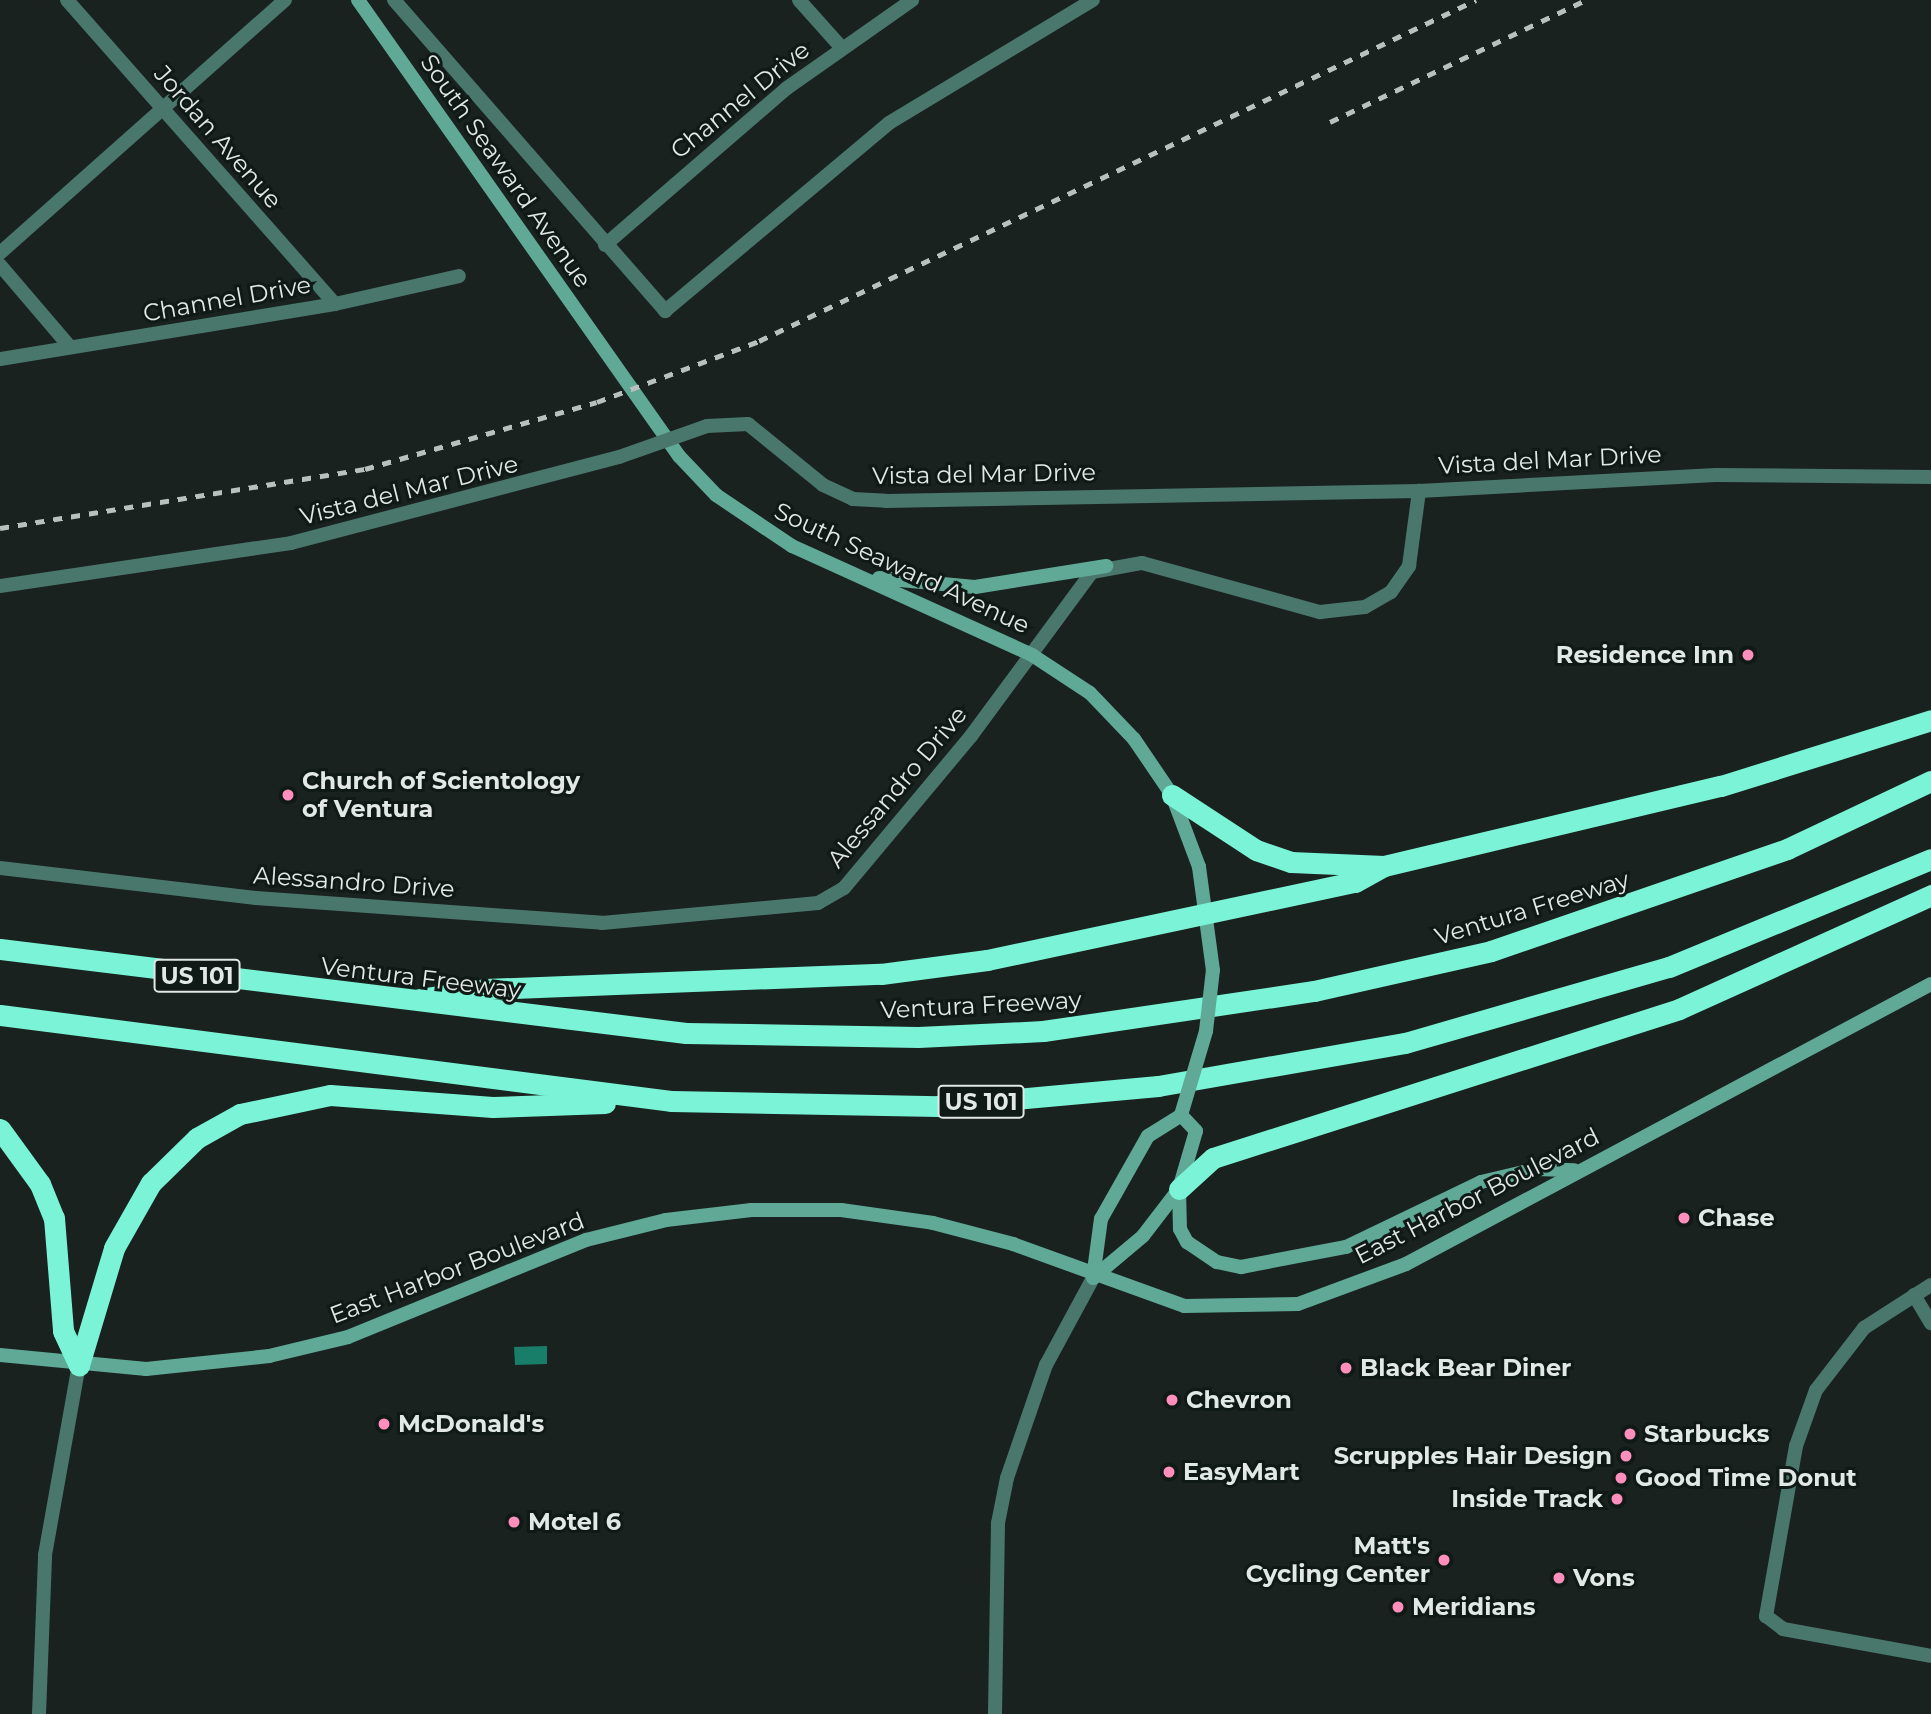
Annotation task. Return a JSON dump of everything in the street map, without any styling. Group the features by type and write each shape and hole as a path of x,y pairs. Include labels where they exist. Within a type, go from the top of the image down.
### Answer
{"highway":[{"path":"395,1003 485,989 881,974 1001,957 1354,882 1384,866 1721,786 1931,720"},
{"name":"Ventura Freeway","path":"0,949 395,1003 592,1026 782,1038 1029,1031 1160,1017 1408,971 1584,923 1787,849 1931,781"},
{"path":"1172,795 1256,850 1291,862 1384,866"},
{"name":"US 101","path":"0,1016 671,1101 938,1106 1158,1086 1405,1043 1669,967 1931,859"},
{"path":"1180,1189 1213,1158 1679,1009 1931,895"},
{"path":"79,1365 114,1248 131,1214 173,1159 240,1114 330,1096 493,1107 671,1101"},
{"path":"0,1129 40,1184 54,1218 64,1331 79,1365"}],"main road":[{"name":"South Seaward Avenue","path":"358,0 679,456 752,522 858,575 1032,655 1110,712 1172,795 1210,911 1213,955 1206,1031 1181,1115"},
{"path":"858,575 975,587 1105,566"},
{"name":"East Harbor Boulevard","path":"0,1355 79,1365 189,1367 310,1348 586,1240 666,1220 751,1210 841,1210 933,1223 1013,1244 1156,1301 1211,1310 1298,1304 1406,1264 1577,1170 1931,984"},
{"path":"1093,1278 1101,1219 1148,1136 1181,1115 1196,1131 1180,1189 1180,1229 1187,1242 1217,1262 1241,1267 1346,1247 1481,1182 1536,1169 1577,1170"},
{"path":"1093,1278 1143,1236 1180,1189"}],"street":[{"name":"Jordan Avenue","path":"67,0 335,304"},
{"path":"0,253 285,0"},
{"name":"South Seaward Avenue","path":"394,0 665,311 890,123 1093,0"},
{"path":"799,0 841,47"},
{"name":"Channel Drive","path":"605,245 841,47 912,0"},
{"path":"0,265 70,347"},
{"name":"Channel Drive","path":"0,359 335,304 459,276"},
{"name":"Vista del Mar Drive","path":"0,586 291,542 410,517 619,457 707,426 737,422 758,428 823,485 853,499 1419,491 1543,480 1931,477"},
{"path":"1105,566 1142,563 1320,611 1365,607 1391,592 1409,566 1419,491"},
{"name":"Alessandro Drive","path":"0,868 256,898 602,923 790,909 844,888 1032,655 1076,588 1105,566"},
{"path":"995,1714 999,1522 1007,1478 1046,1365 1093,1278"},
{"path":"1931,1285 1850,1342 1811,1399 1796,1446 1766,1616 1783,1629 1931,1656"},
{"path":"1914,1295 1931,1323"},
{"path":"39,1714 45,1555 79,1365"}],"shaded area":[{"path":"547,1346 547,1364 515,1365 514,1347"}],"railway":[{"path":"0,528 365,469 597,402 759,341 1476,0"},
{"path":"1330,122 1586,0"}],"place":[{"name":"Residence Inn","path":"1748,655"},
{"name":"Church of Scientology of Ventura","path":"288,795"},
{"name":"Chase","path":"1684,1218"},
{"name":"Black Bear Diner","path":"1346,1368"},
{"name":"Chevron","path":"1172,1400"},
{"name":"McDonald's","path":"384,1424"},
{"name":"Starbucks","path":"1630,1434"},
{"name":"Scrupples Hair Design","path":"1626,1456"},
{"name":"EasyMart","path":"1169,1472"},
{"name":"Good Time Donut","path":"1621,1478"},
{"name":"Inside Track","path":"1617,1499"},
{"name":"Motel 6","path":"514,1522"},
{"name":"Matt's Cycling Center","path":"1444,1560"},
{"name":"Vons","path":"1559,1578"},
{"name":"Meridians","path":"1398,1607"}]}
